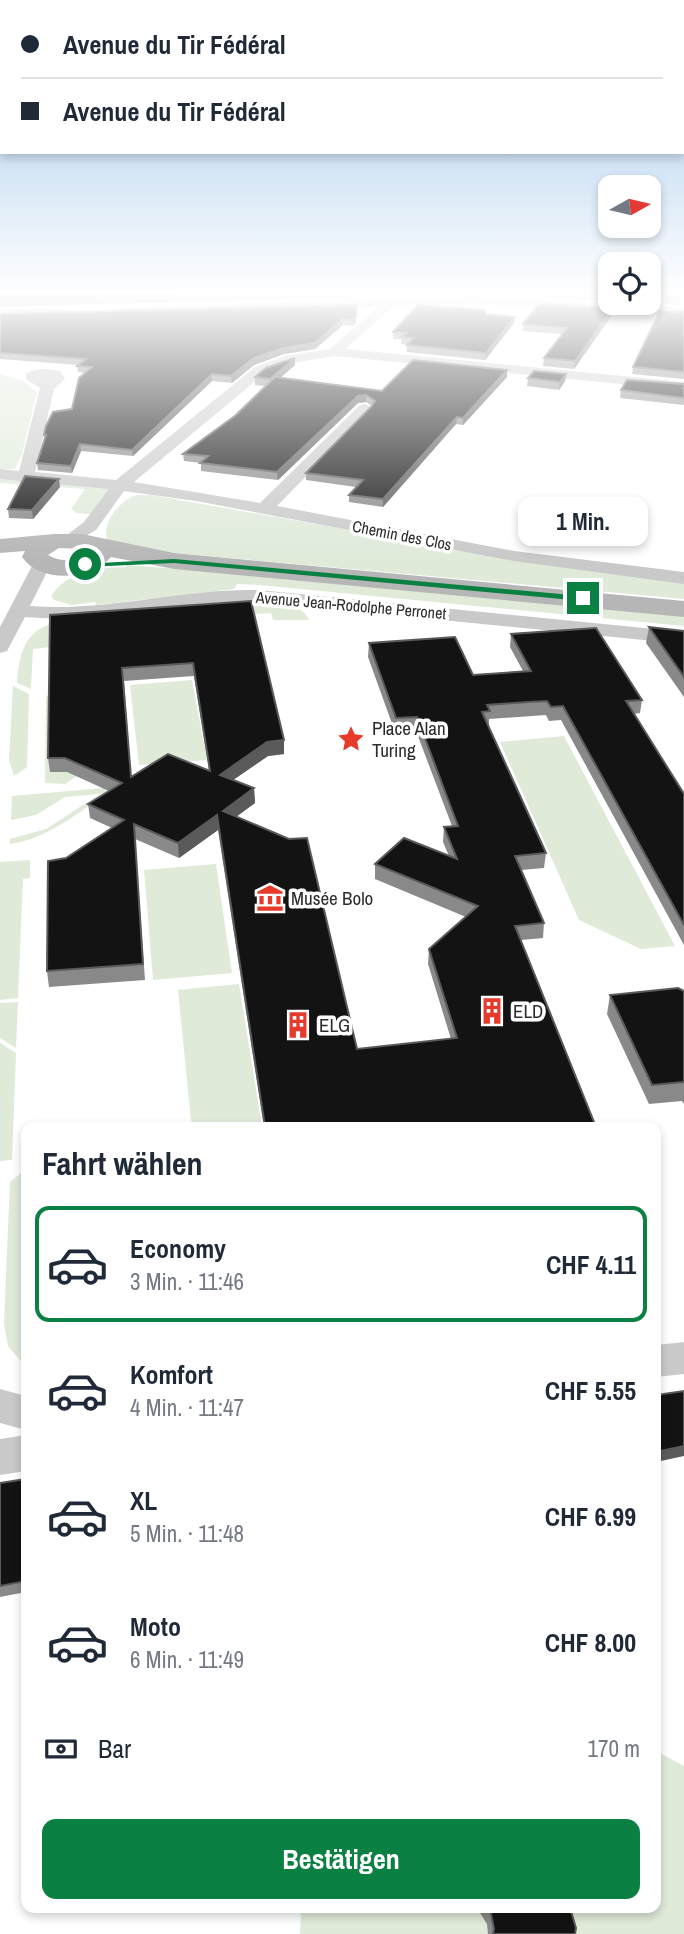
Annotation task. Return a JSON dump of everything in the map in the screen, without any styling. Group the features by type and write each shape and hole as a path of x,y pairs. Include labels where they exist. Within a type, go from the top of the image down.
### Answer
{"main road":[{"path":"0,546 49,552"},
{"path":"49,552 57,567 89,550"},
{"path":"0,554 89,550 174,561 684,609"}],"street":[{"path":"23,604 89,550 120,485 245,382"},
{"path":"645,382 684,386"},
{"path":"26,476 47,387"},
{"path":"264,509 365,408"},
{"name":"Chemin des Clos","path":"0,474 120,485 514,556 684,578"},
{"path":"0,647 49,552"},
{"name":"Avenue Jean-Rodolphe Perronet","path":"23,604 40,614 189,598 259,596 684,638"},
{"path":"661,1360 684,1358"},
{"path":"0,1406 21,1412"},
{"path":"0,1457 21,1455"}],"green space":[{"path":"0,382 25,382 37,393 22,454 15,469 0,469"},
{"path":"0,476 112,486 91,514 77,513 71,509 85,489 0,483"},
{"path":"151,495 475,552 684,581 684,599 130,549 108,541 108,522 122,503 134,496"},
{"path":"127,565 352,582 684,615 684,626 259,585 237,584 234,589 96,605 95,602 72,605 54,600 51,596 66,581 84,572"},
{"path":"230,603 286,604 304,612 309,620 273,620 271,613 71,626 189,606"},
{"path":"55,623 51,647 33,649 31,689 17,683 19,663 25,645 36,631"},
{"path":"192,680 207,760 139,765 130,685"},
{"path":"13,686 29,694 27,767 14,776 9,760"},
{"path":"46,696 51,696 56,772 77,776 65,784 45,783"},
{"path":"564,736 675,946 641,949 579,920 500,742"},
{"path":"115,787 52,830 10,844 10,839 46,829 100,794 65,797 36,815 11,820 12,796"},
{"path":"30,860 30,878 23,879 18,998 0,1000 0,862"},
{"path":"216,864 232,973 153,980 144,870"},
{"path":"239,984 261,1122 191,1121 178,990"},
{"path":"18,1002 16,1048 0,1038 0,1003"},
{"path":"0,1043 16,1053 12,1160 0,1161"},
{"path":"21,1173 21,1361 8,1346 4,1323 10,1182"},
{"path":"661,1754 684,1766 684,1934 300,1934 301,1913 661,1913"}],"building":[{"path":"78,382 203,382 132,450 80,444 71,466 37,463 46,435 46,426 53,412 72,409"},
{"path":"270,382 315,382 382,391 391,382 496,382 463,418 457,417 383,499 349,495 363,480 306,473 372,406 375,401 366,395 358,396 277,472 200,463 208,456 183,454 236,415"},
{"path":"626,382 684,384 684,398 621,390"},
{"path":"25,476 59,479 32,510 8,509"},
{"path":"251,601 284,740 267,742 220,775 254,788 223,811 289,839 307,838 357,1049 457,1038 429,949 478,906 375,864 404,838 457,859 444,827 458,826 417,717 396,718 369,643 455,637 473,675 531,671 511,634 596,628 642,700 626,701 684,794 684,925 563,706 551,707 547,701 487,705 490,711 482,712 546,853 515,856 544,923 515,926 594,1122 264,1122 217,815 178,843 134,824 143,964 47,971 48,861 66,858 124,820 88,804 122,783 65,758 48,758 50,615","holes":["193,663 210,771 168,754 131,777 122,668"]},
{"path":"649,627 684,631 684,677"},
{"path":"678,988 684,991 684,1082 652,1085 610,995"},
{"path":"684,1391 684,1446 661,1451 661,1394"},
{"path":"21,1480 21,1582 0,1586 0,1483"},
{"path":"491,1913 572,1913 576,1928 575,1934 493,1934"}],"place":[{"name":"Place Alan Turing","path":"351,739"},
{"name":"Musée Bolo","path":"270,898"},
{"name":"ELD","path":"492,1011"},
{"name":"ELG","path":"298,1025"}],"route":[{"path":"85,564 174,561 583,598"}]}
